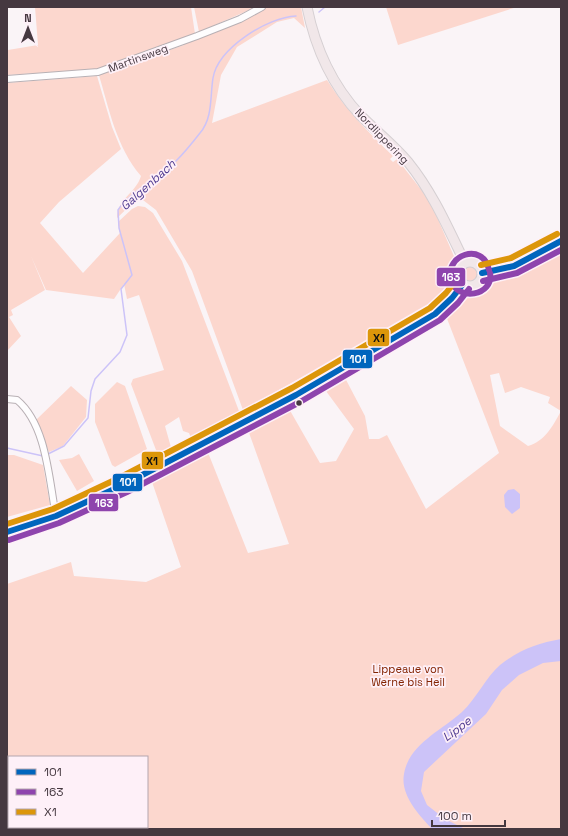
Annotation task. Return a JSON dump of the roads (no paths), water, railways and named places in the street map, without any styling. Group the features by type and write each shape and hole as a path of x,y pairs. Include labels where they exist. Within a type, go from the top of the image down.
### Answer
{"main road":[{"name":"Nordlippering","path":"307,7 316,42 332,77 359,114 407,161 422,180 438,207 465,263"},
{"path":"482,273 503,270 515,266 561,241"},
{"path":"472,262 478,264 482,273 481,280 476,285 469,286 463,284 458,275 460,268 465,263 472,262"},
{"path":"7,532 56,516 124,485 296,395 435,314 452,298 463,284"}],"street":[{"name":"Martinsweg","path":"7,80 98,72 218,28 262,7"},
{"path":"7,399 18,400 29,413 45,453 56,516"}],"water":[{"path":"514,489 520,494 520,508 512,514 505,507 504,495 508,490"},
{"name":"Lippe","path":"561,639 561,661 543,663 519,675 502,690 486,714 424,772 421,791 427,805 445,819 465,829 432,829 412,804 405,789 404,774 412,754 427,739 454,719 467,707 500,665 514,655 529,648"}],"waterway":[{"name":"Galgenbach","path":"319,12 325,7"},
{"name":"Galgenbach","path":"46,455 64,446 88,418 91,391 95,379 120,352 127,335 121,289 132,275 119,228 118,210 137,191 176,161 200,133 209,114 213,78 217,67 234,45 259,28 272,22 296,16"},
{"name":"Galgenbach","path":"7,448 43,456"}],"park label":[{"name":"Lippeaue von Werne bis Heil","path":"408,675"}]}
